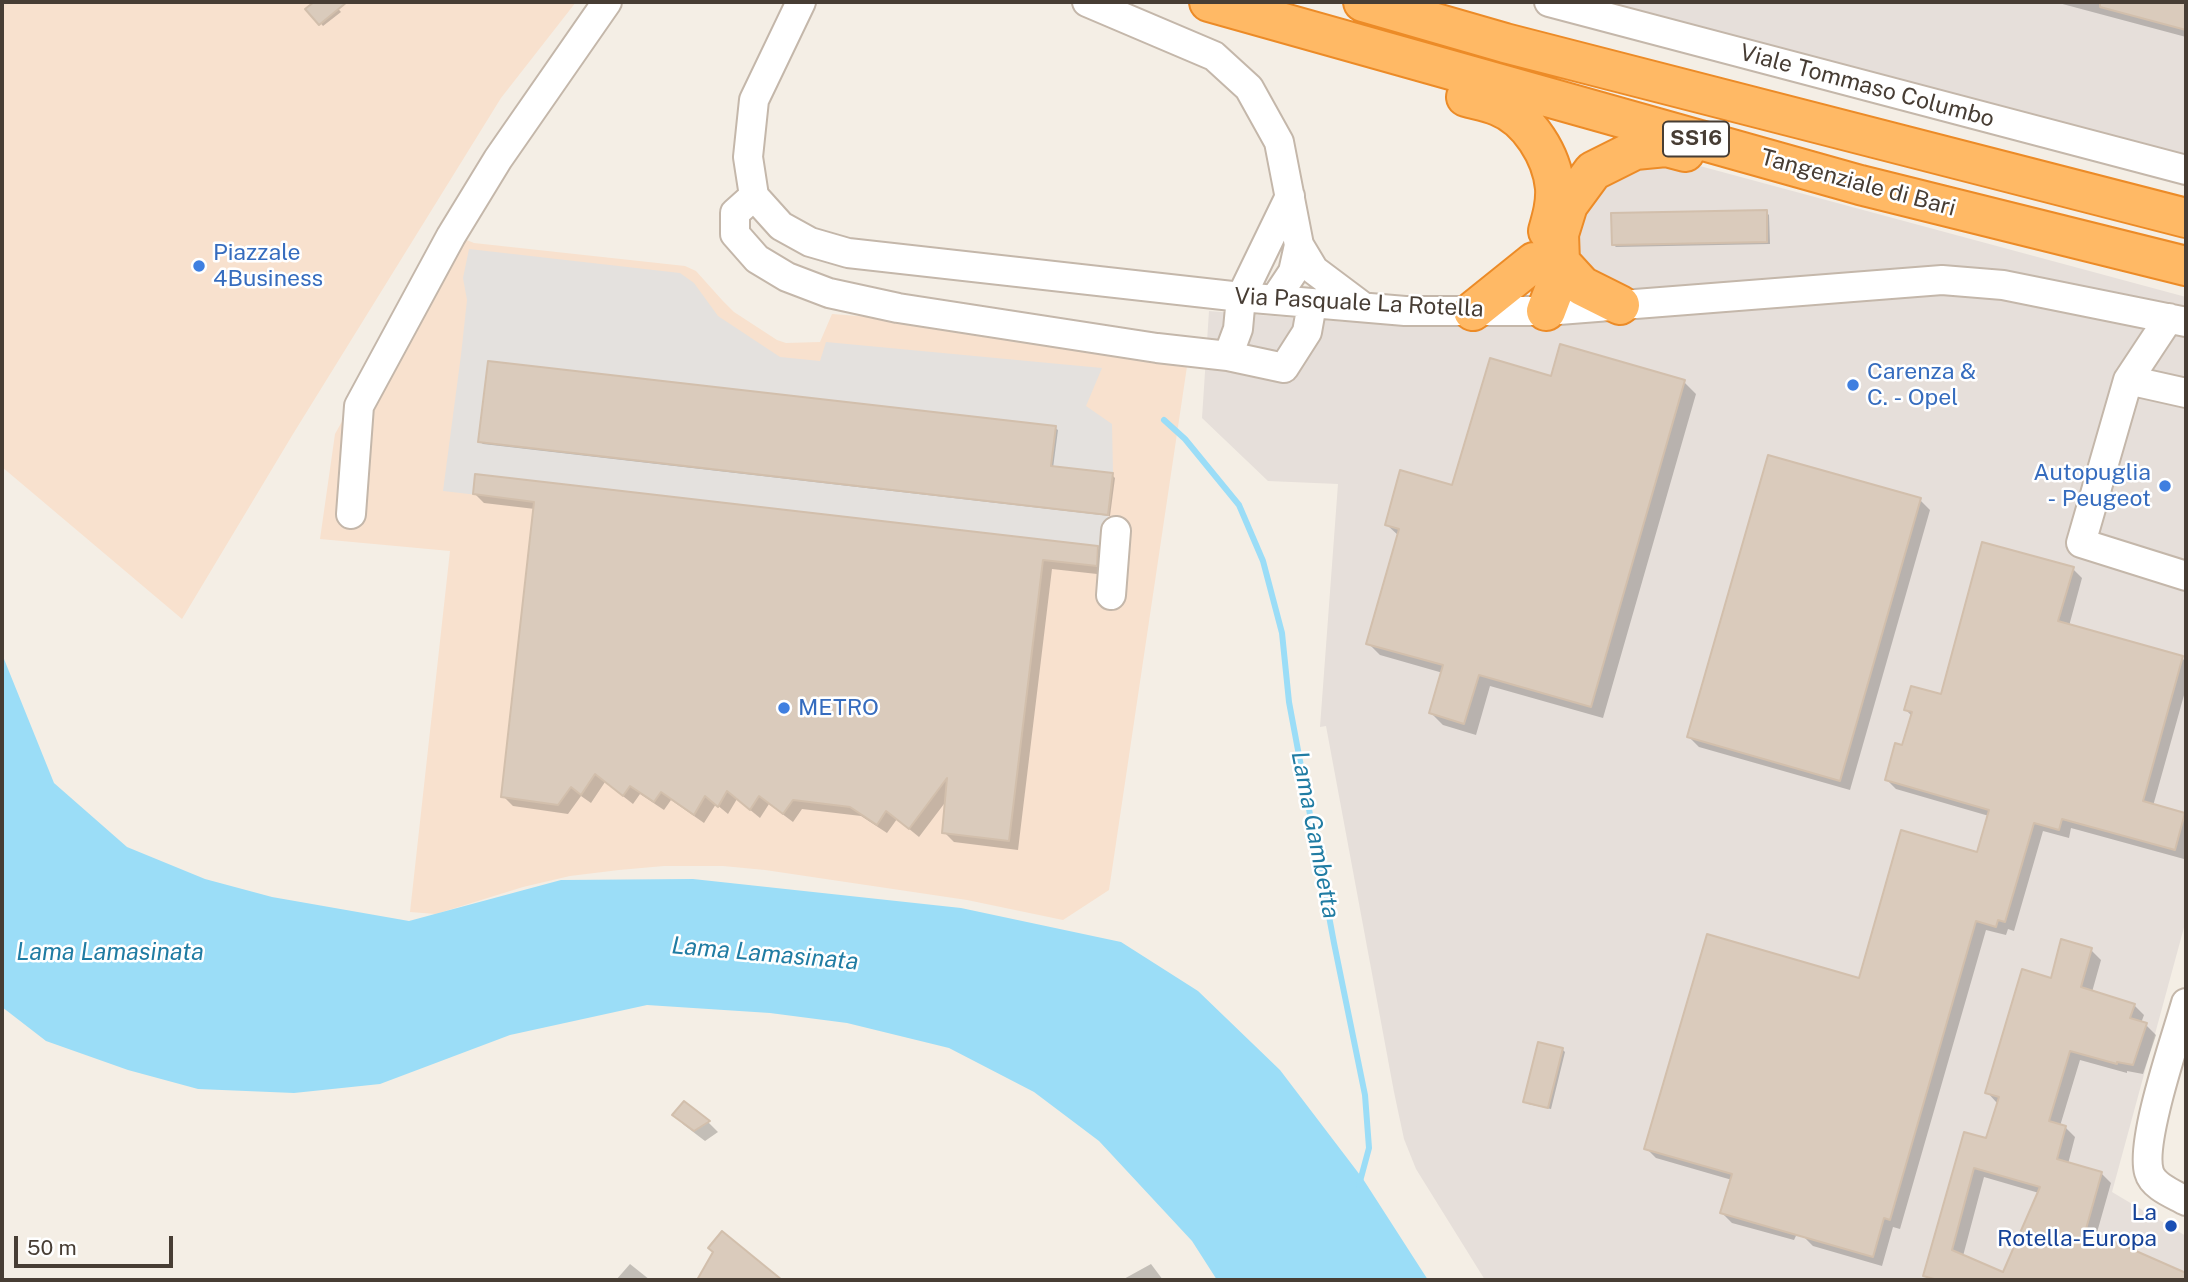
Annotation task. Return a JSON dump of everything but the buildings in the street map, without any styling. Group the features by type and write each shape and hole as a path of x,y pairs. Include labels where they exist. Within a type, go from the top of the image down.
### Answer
{"highway":[{"name":"Tangenziale di Bari","path":"1209,2 1860,185 2186,266"},
{"name":"Tangenziale di Bari","path":"1363,2 1505,43 2186,218"},
{"path":"1387,53 1427,86 1500,106 1524,124 1541,145 1550,165 1555,188 1554,211 1546,237 1547,262"},
{"path":"1546,311 1530,280 1547,262 1567,205 1593,171 1635,150 1666,147 1781,177 1860,185"},
{"path":"1547,262 1582,286 1620,305"},
{"path":"1473,311 1547,262"}],"street":[{"path":"351,514 359,406 451,236 498,159 607,2"},
{"path":"801,2 754,100 748,157 754,196 735,213 735,234 757,259 787,277 829,293 898,308 1143,346 1228,356 1284,368 1307,332 1312,304"},
{"path":"1087,2 1214,56 1249,88 1279,142 1300,245 1314,270 1362,306"},
{"name":"Viale Tommaso Columbo","path":"1549,2 2186,170"},
{"name":"Via Pasquale La Rotella","path":"754,196 781,226 810,242 848,253 1312,304 1405,311 1546,311 1942,280 2003,285 2178,320"},
{"path":"1228,356 1238,329 1241,297 1290,196"},
{"path":"1275,299 1293,272 1300,245"},
{"path":"2178,320 2128,380 2081,543 2186,576"},
{"path":"2128,380 2186,393"},
{"path":"1111,595 1116,531"},
{"path":"2186,1003 2147,1152 2149,1174 2162,1188 2186,1201"}],"shaded area":[{"name":"Piazzale 4Business","path":"2,2 576,2 501,98 182,619 2,467"},
{"path":"1598,2 2186,2 2186,155"},
{"path":"1659,155 2186,297 2186,920 2112,1192 2186,1236 2186,1280 1485,1280 1416,1169 1404,1139 1394,1092 1326,726 1320,727 1338,484 1268,481 1202,418 1209,311 1348,322 1563,323 1576,211 1613,171"},
{"name":"METRO","path":"447,232 474,243 685,266 696,271 734,312 786,343 820,342 832,314 1189,353 1109,890 1063,920 967,900 765,870 723,866 664,866 570,876 523,887 436,914 410,912 450,551 320,539 335,434"},
{"path":"469,249 680,273 694,283 718,316 780,357 820,361 826,342 1102,368 1086,406 1112,424 1113,473 1103,567 443,491 467,300 463,278"}],"water":[{"name":"Lama Lamasinata","path":"2,654 54,783 127,847 205,879 272,897 409,921 561,880 693,879 961,908 1121,942 1198,991 1280,1070 1363,1179 1428,1280 1217,1280 1192,1241 1099,1141 1034,1092 949,1048 847,1023 770,1013 647,1005 510,1035 380,1084 294,1093 198,1089 128,1070 46,1041 2,1007"}],"waterway":[{"name":"Lama Gambetta","path":"1164,420 1185,439 1239,505 1263,561 1282,633 1289,702 1365,1095 1369,1148 1359,1185"}],"place":[{"name":"Piazzale 4Business","path":"199,266"},
{"name":"Carenza & C. - Opel","path":"1853,385"},
{"name":"Autopuglia - Peugeot","path":"2165,486"},
{"name":"METRO","path":"784,708"},
{"name":"La Rotella-Europa","path":"2171,1226"}]}
